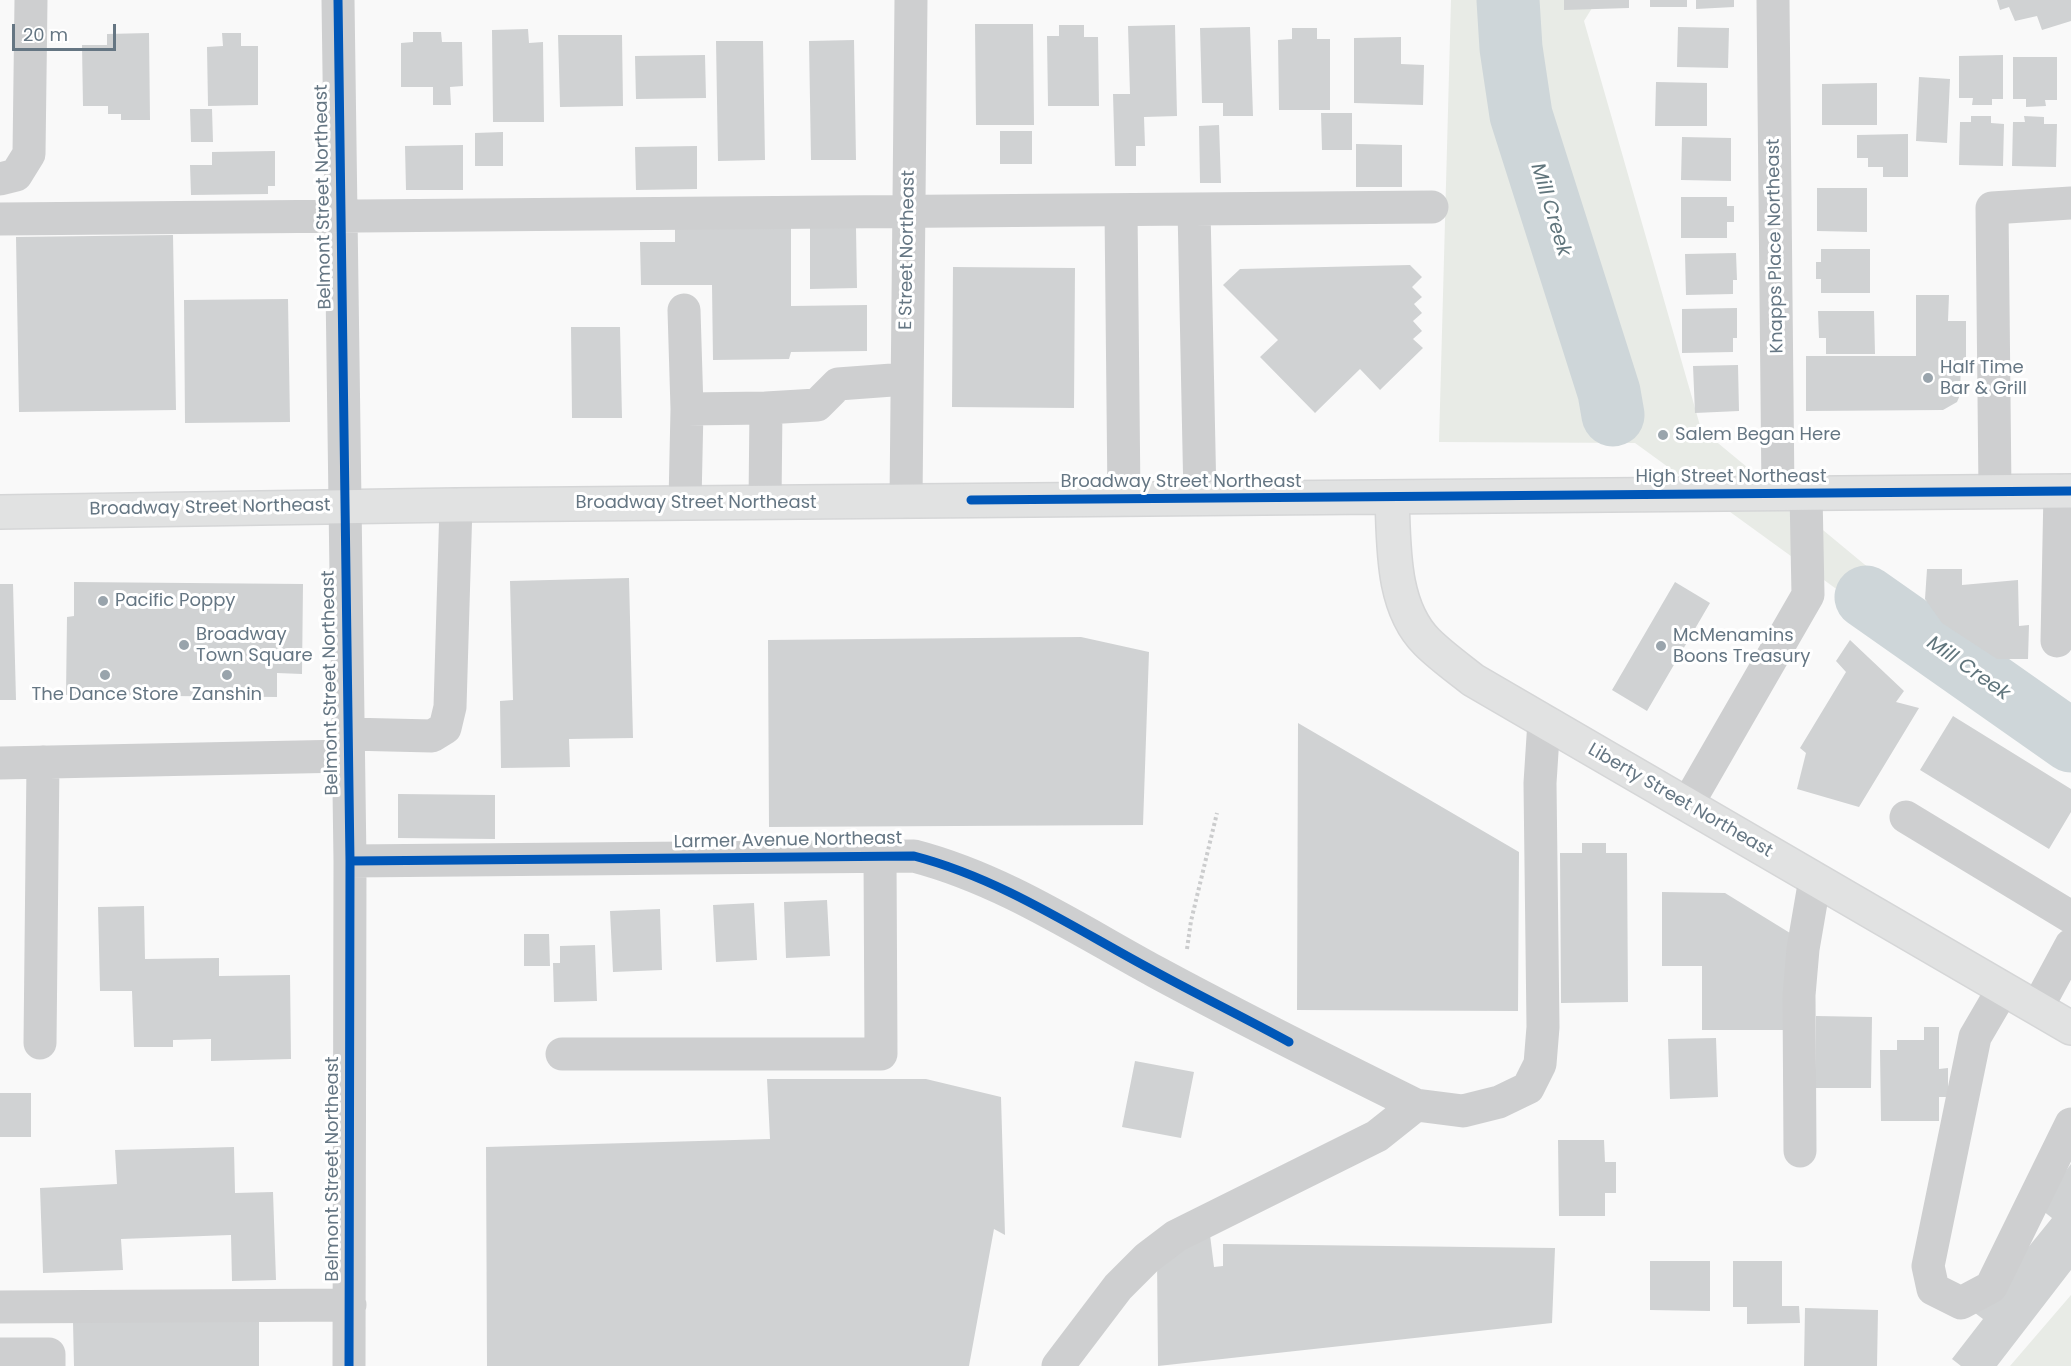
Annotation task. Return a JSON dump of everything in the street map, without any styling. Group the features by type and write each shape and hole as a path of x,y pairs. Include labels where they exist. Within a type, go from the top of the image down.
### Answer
{"main road":[{"name":"High Street Northeast","path":"1392,497 2066,490"},
{"name":"Broadway Street Northeast","path":"0,512 685,502 1392,497"},
{"name":"Liberty Street Northeast","path":"1392,497 1399,586 1409,616 1425,641 1473,680 2071,1028"}],"street":[{"path":"0,179 16,175 28,154 30,0"},
{"name":"Belmont Street Northeast","path":"338,0 350,861 350,1366"},
{"name":"E Street Northeast","path":"906,501 911,0"},
{"name":"Knapps Place Northeast","path":"1687,805 1808,595 1792,493 1773,0"},
{"path":"1995,491 1992,208 2071,203"},
{"path":"0,219 341,218 1432,207"},
{"path":"1194,209 1200,498"},
{"path":"1121,210 1124,499"},
{"path":"684,310 687,409 685,502"},
{"path":"687,409 817,405 838,384 906,379"},
{"path":"765,502 766,408"},
{"path":"2057,641 2066,490"},
{"path":"0,763 348,745 432,736 445,728 450,707 456,505"},
{"name":"Larmer Avenue Northeast","path":"350,861 914,856 948,865 1003,887 1182,986 1416,1105 1463,1111 1499,1102 1528,1088 1540,1064 1543,1027 1540,783 1544,721"},
{"path":"40,1042 43,762"},
{"path":"1906,817 2071,917"},
{"path":"562,1054 881,1054 880,856"},
{"path":"1800,1152 1799,995 1803,948 1815,879"},
{"path":"2037,1008 2071,945"},
{"path":"2003,989 1975,1037 1928,1266 1933,1289 1961,1303 1991,1287 2071,1125"},
{"path":"1058,1366 1118,1287 1146,1258 1176,1236 1377,1136 1416,1105"},
{"path":"0,1307 350,1305"},
{"path":"0,1354 49,1354 49,1366"}],"path":[{"path":"1182,986 1191,921 1217,813"}],"shaded area":[{"path":"1451,0 1597,0 1584,21 1701,429 1940,627 2071,711 2071,766 1926,654 1635,443 1439,442"},
{"path":"2071,1295 2071,1366 2010,1366"}],"building":[{"path":"1564,0 1629,0 1629,8 1564,10"},
{"path":"1650,0 1687,0 1687,7 1650,7"},
{"path":"1696,0 1734,0 1734,7 1696,9"},
{"path":"1997,0 2071,0 2071,21 2042,30 2037,16 2015,21 2009,7 2000,10"},
{"path":"975,24 1033,24 1034,125 976,125"},
{"path":"1059,25 1084,25 1084,37 1098,37 1099,106 1048,106 1047,36 1059,36"},
{"path":"1175,25 1177,116 1144,117 1145,146 1136,146 1136,166 1115,166 1113,94 1130,94 1128,26"},
{"path":"1250,27 1253,116 1223,116 1223,103 1202,103 1200,28"},
{"path":"1678,27 1729,28 1728,68 1677,67"},
{"path":"1292,28 1317,28 1317,39 1330,39 1330,110 1279,110 1278,40 1292,39"},
{"path":"528,29 529,43 543,42 544,122 493,122 492,30"},
{"path":"413,32 441,32 442,42 462,42 463,86 450,87 451,105 433,105 433,87 401,87 401,43 413,42"},
{"path":"149,33 150,120 121,120 121,114 108,114 108,106 83,106 82,45 107,45 107,34"},
{"path":"222,33 241,33 241,46 258,46 258,105 208,106 207,47 223,46"},
{"path":"558,35 622,35 623,106 560,107"},
{"path":"1401,37 1401,64 1424,65 1423,105 1354,103 1354,38"},
{"path":"854,40 856,160 811,160 809,41"},
{"path":"716,41 763,41 765,160 718,161"},
{"path":"705,55 706,98 636,99 635,56"},
{"path":"2003,55 2003,99 1992,99 1992,105 1972,105 1973,98 1959,98 1959,56"},
{"path":"2013,57 2057,57 2057,100 2045,100 2046,106 2026,107 2026,99 2013,99"},
{"path":"1919,77 1950,79 1947,143 1916,141"},
{"path":"1656,82 1707,83 1707,126 1655,126"},
{"path":"1877,83 1877,125 1822,125 1822,84"},
{"path":"190,109 212,109 213,142 191,142"},
{"path":"1321,113 1352,113 1352,150 1322,150"},
{"path":"1971,116 1991,116 1991,123 2004,124 2003,166 1959,165 1960,122 1971,122"},
{"path":"2024,116 2044,117 2044,124 2057,124 2056,167 2012,166 2013,122 2025,122"},
{"path":"1219,125 1221,183 1200,183 1199,126"},
{"path":"1000,131 1032,131 1032,164 1000,164"},
{"path":"503,132 503,166 475,166 475,133"},
{"path":"1908,134 1908,177 1883,177 1883,167 1868,167 1868,158 1857,158 1857,135"},
{"path":"1682,137 1731,138 1731,181 1681,180"},
{"path":"1356,144 1402,145 1402,187 1356,187"},
{"path":"463,145 463,190 406,190 405,146"},
{"path":"697,146 697,189 636,190 635,147"},
{"path":"275,151 275,186 268,186 268,194 191,195 190,165 212,165 212,152"},
{"path":"1817,188 1867,188 1867,232 1817,231"},
{"path":"1681,197 1727,197 1727,206 1734,206 1734,222 1727,222 1727,238 1681,238"},
{"path":"791,225 791,306 867,305 867,351 791,352 789,359 713,360 712,285 641,285 640,242 675,242 675,226"},
{"path":"810,228 856,228 857,288 810,289"},
{"path":"173,235 176,410 19,412 16,237"},
{"path":"1821,249 1870,249 1870,293 1821,293 1821,279 1816,279 1816,262 1821,262"},
{"path":"1736,253 1737,280 1733,280 1733,294 1686,295 1685,254"},
{"path":"1410,265 1422,277 1412,287 1422,297 1414,304 1422,313 1413,321 1422,331 1413,339 1423,348 1380,390 1360,369 1315,413 1260,357 1278,340 1223,285 1240,269"},
{"path":"953,267 1075,268 1074,408 952,407"},
{"path":"1916,295 1949,295 1948,321 1966,321 1966,360 1961,360 1960,395 1957,402 1943,410 1806,411 1806,356 1916,356"},
{"path":"288,299 290,422 185,423 184,300"},
{"path":"1737,308 1737,338 1733,338 1733,352 1682,353 1682,309"},
{"path":"1818,311 1874,311 1875,354 1826,354 1826,338 1819,338"},
{"path":"571,327 620,327 622,418 572,418"},
{"path":"1738,365 1739,411 1695,413 1693,366"},
{"path":"1927,569 1962,569 1962,585 2018,580 2019,626 2029,625 2028,659 1997,659 1942,623 1925,599"},
{"path":"629,578 633,738 569,739 570,767 501,768 500,701 513,700 510,581"},
{"name":"Broadway Town Square","path":"74,582 303,584 302,674 277,673 277,697 66,695 67,617 74,616"},
{"name":"McMenamins Boons Treasury","path":"1675,582 1710,603 1647,711 1612,690"},
{"path":"0,584 13,584 16,700 0,700"},
{"path":"1081,637 1149,652 1143,825 769,827 768,640"},
{"path":"1850,640 1904,691 1896,702 1919,708 1859,807 1797,789 1806,753 1800,748 1846,672 1836,661"},
{"path":"1953,716 2071,789 2071,812 2049,849 1920,770"},
{"path":"1298,723 1519,852 1518,1011 1297,1010"},
{"path":"398,794 495,795 495,839 398,838"},
{"path":"1582,843 1606,843 1606,853 1627,853 1628,1002 1561,1003 1560,853 1582,853"},
{"path":"1662,892 1725,893 1790,933 1790,1030 1702,1030 1702,966 1662,966"},
{"path":"827,900 830,956 786,958 784,902"},
{"path":"754,903 757,960 716,962 713,905"},
{"path":"144,906 145,959 219,958 219,976 290,975 291,1059 211,1061 211,1039 173,1040 173,1047 134,1047 132,991 100,991 98,907"},
{"path":"660,909 662,970 613,972 610,911"},
{"path":"524,934 549,934 550,966 524,966"},
{"path":"595,945 597,1001 554,1002 553,963 560,963 560,946"},
{"path":"1816,1016 1872,1017 1871,1088 1816,1088"},
{"path":"1924,1027 1939,1027 1939,1069 1948,1068 1948,1097 1939,1097 1939,1121 1881,1121 1880,1050 1897,1050 1897,1040 1924,1040"},
{"path":"1716,1038 1718,1097 1670,1099 1668,1039"},
{"path":"1135,1061 1194,1072 1181,1138 1122,1127"},
{"path":"767,1079 926,1079 1001,1097 1005,1235 994,1229 969,1366 487,1366 486,1147 770,1139"},
{"path":"0,1093 31,1093 31,1137 0,1137"},
{"path":"1558,1140 1604,1140 1605,1162 1616,1162 1616,1193 1605,1193 1605,1216 1559,1216"},
{"path":"234,1147 235,1193 273,1192 276,1280 232,1281 231,1235 121,1239 123,1270 43,1273 40,1188 117,1184 115,1150"},
{"path":"2071,1164 2071,1270 1997,1366 1961,1366 1952,1359 1983,1319 1975,1313 2052,1218 2038,1207"},
{"path":"1209,1227 1214,1267 1223,1266 1223,1244 1555,1248 1552,1323 1158,1366 1157,1257"},
{"path":"1650,1261 1710,1261 1710,1311 1650,1310"},
{"path":"1733,1261 1782,1261 1782,1306 1799,1306 1800,1323 1747,1324 1747,1307 1733,1307"},
{"path":"1805,1308 1878,1310 1877,1366 1804,1366"},
{"path":"259,1319 259,1366 74,1366 73,1322"}],"waterway":[{"name":"Mill Creek","path":"1508,0 1511,48 1521,115 1609,392 1613,415"},
{"name":"Mill Creek","path":"1866,597 2071,741"}],"cycle path":[{"path":"338,0 350,861 349,1366"},
{"path":"971,500 2071,491"},
{"path":"350,861 914,856 978,878 1008,892 1289,1042"}],"place":[{"name":"Half Time Bar & Grill","path":"1928,378"},
{"name":"Salem Began Here","path":"1663,435"},
{"name":"Pacific Poppy","path":"103,601"},
{"name":"Broadway Town Square","path":"184,645"},
{"name":"McMenamins Boons Treasury","path":"1661,646"},
{"name":"The Dance Store","path":"105,675"},
{"name":"Zanshin","path":"227,675"}]}
